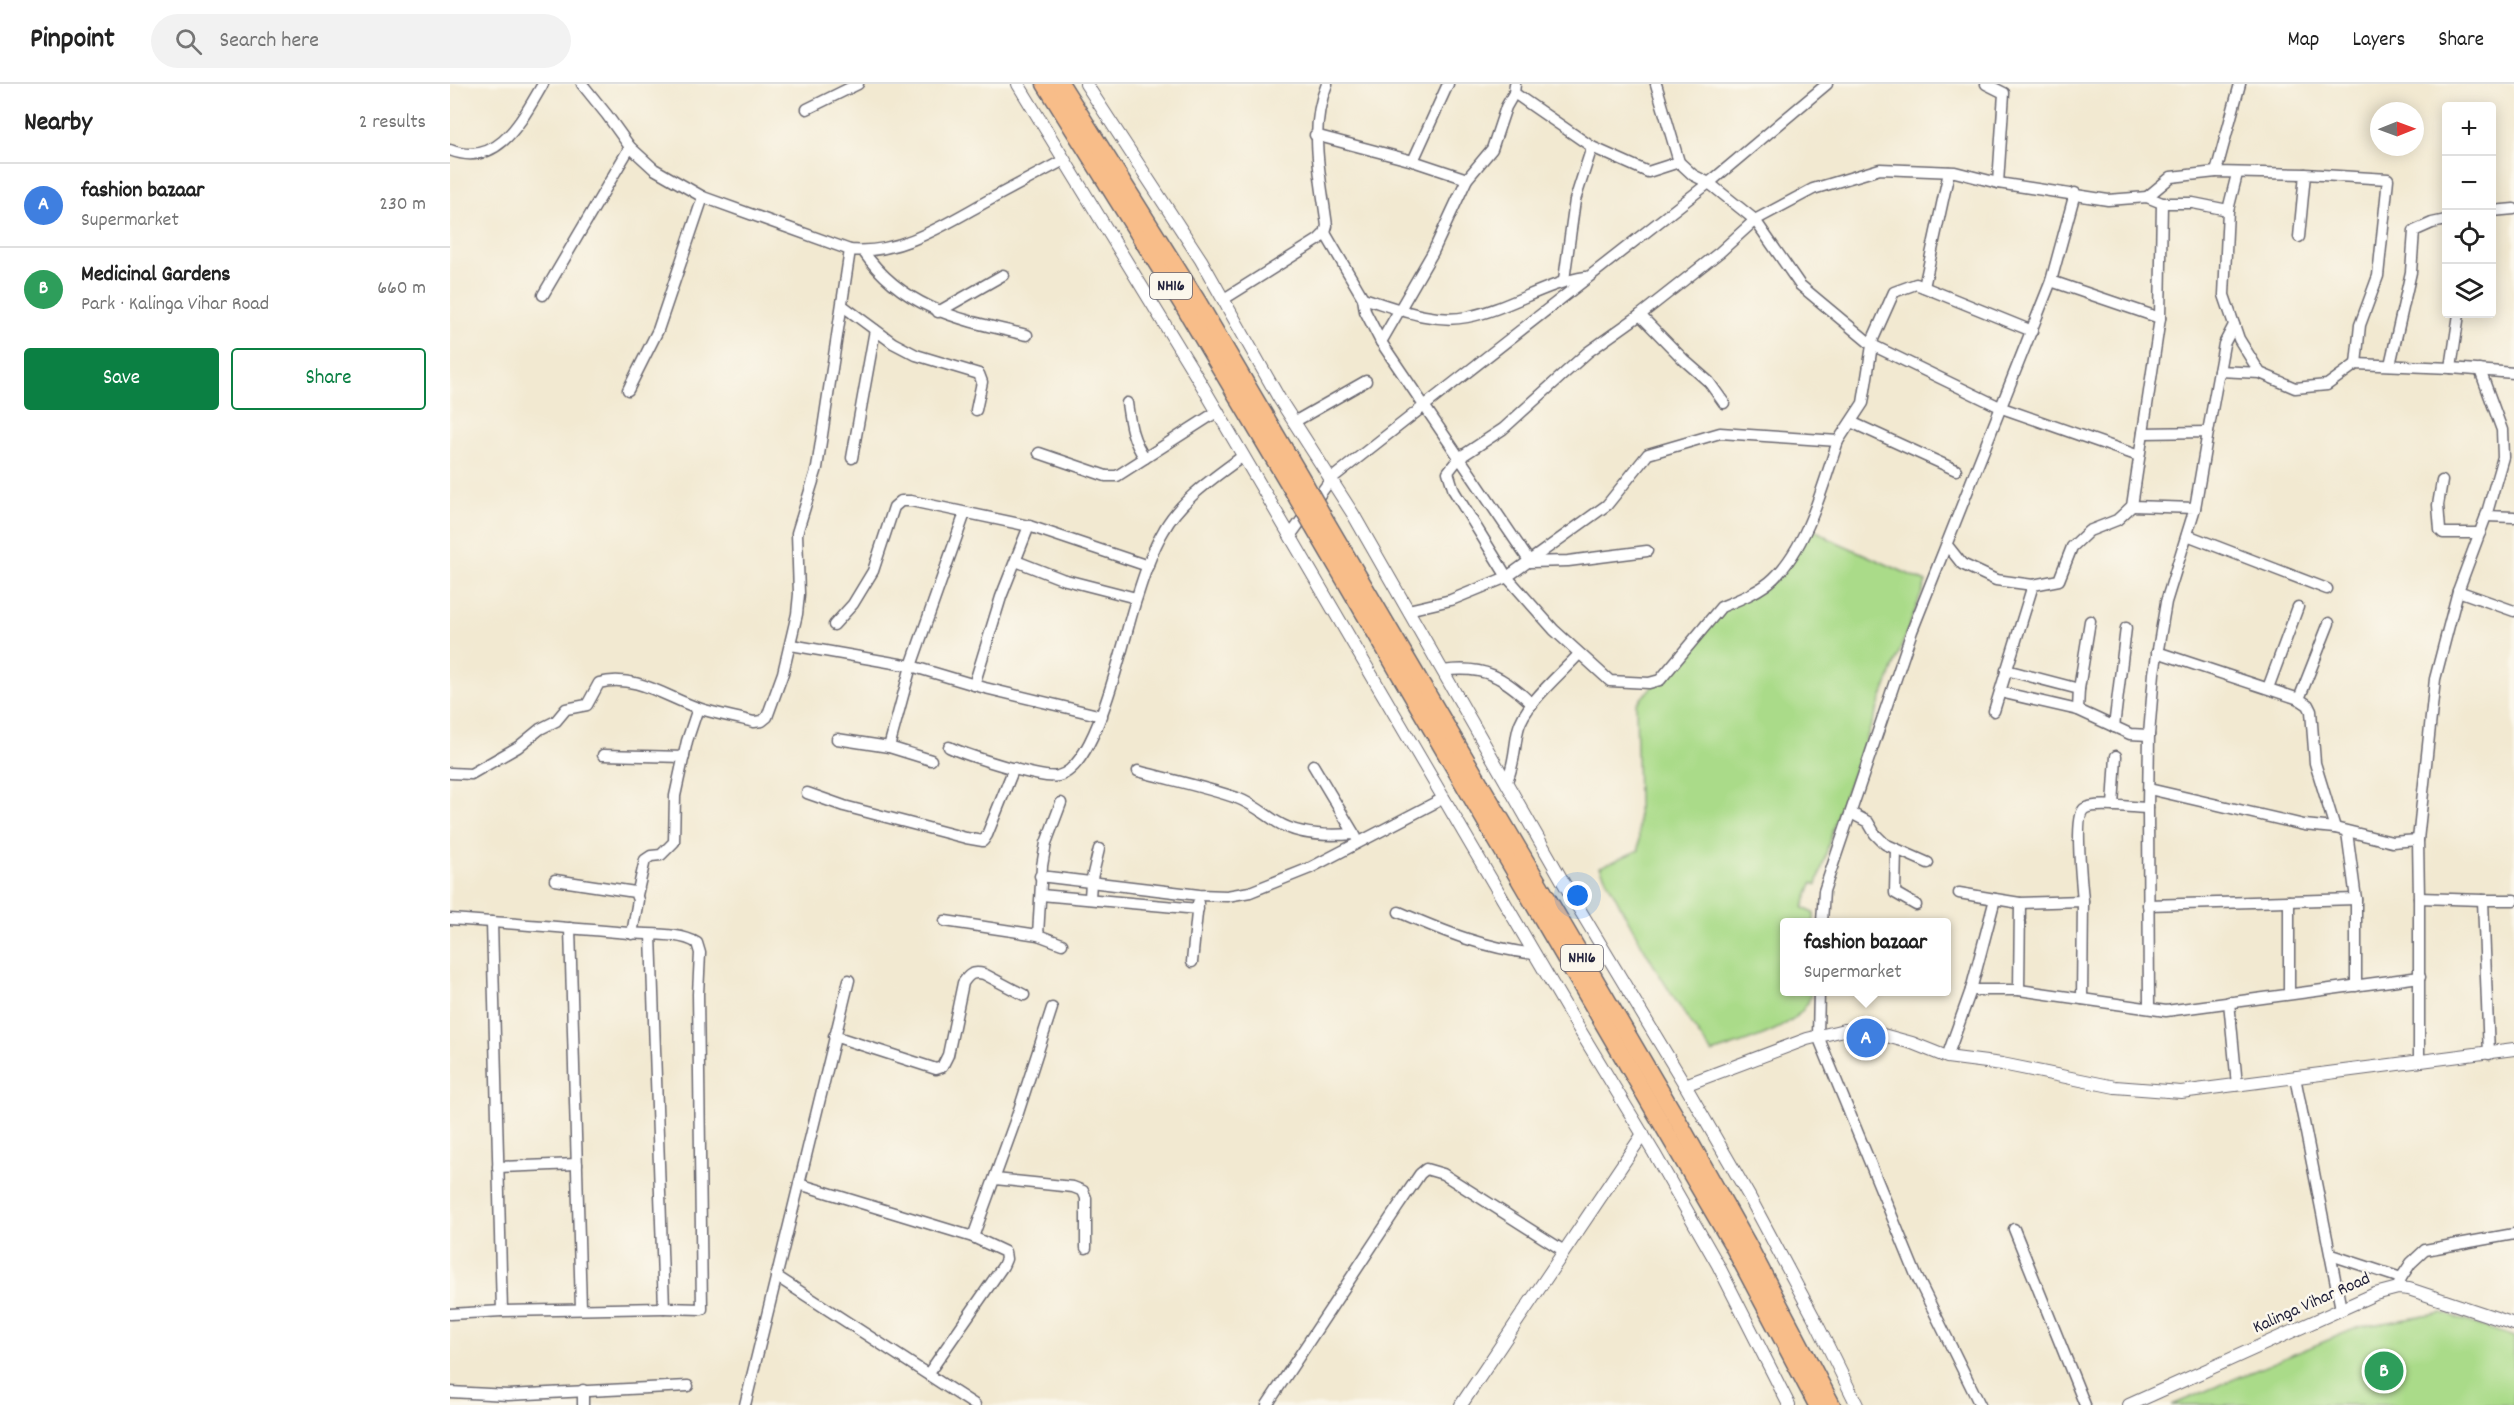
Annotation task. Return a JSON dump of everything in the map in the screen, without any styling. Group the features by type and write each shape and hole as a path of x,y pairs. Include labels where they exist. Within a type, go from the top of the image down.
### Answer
{"highway":[{"name":"NH16","path":"1045,84 1299,488 1685,1134 1748,1243 1832,1405"},
{"name":"NH16","path":"1061,84 1198,302 1299,488"},
{"name":"NH16","path":"1318,520 1728,1237 1816,1405"}],"street":[{"path":"450,150 461,154 477,154 492,149 508,138 543,84"},
{"path":"582,84 630,147 654,169 703,197 850,250 863,251 897,246 945,225 1064,160"},
{"path":"807,109 858,84"},
{"path":"1018,84 1218,411 1535,954 1643,1134 1718,1265 1789,1405"},
{"path":"1086,84 1146,172 1224,299 1294,422 1331,479 1408,610 1566,887 1749,1196 1857,1405"},
{"path":"1224,299 1318,240 1325,233 1327,226 1315,135 1318,112 1327,84"},
{"path":"1413,161 1448,84"},
{"path":"1656,84 1679,162 1693,175 1709,183 1755,220 1800,285 1872,345 2002,408 2139,456"},
{"path":"1290,536 1331,479 1586,277 1709,183 1827,84"},
{"path":"1986,84 2004,93 1998,183"},
{"path":"2216,172 2240,84"},
{"path":"1381,342 1433,252 1467,179 1492,149 1514,88 1592,147 1648,172 1679,162"},
{"path":"1315,135 1413,161 1467,179"},
{"path":"543,296 630,147"},
{"path":"1564,280 1575,200 1592,147"},
{"path":"2032,332 1916,284 1894,292 1872,345 1863,403 1838,441 1806,535 1774,579 1721,607 1660,680 1649,683 1610,681 1554,630 1507,577 1449,480 1448,472 1460,459 1503,429 1588,352 1640,315 1720,252 1755,220 1813,189 1880,169 1949,172 1998,183 2075,193 2108,200 2147,197 2162,203 2193,203 2228,210"},
{"path":"1924,287 1949,172"},
{"path":"2147,197 2171,177 2216,172 2388,179 2378,276 2360,325 2356,364"},
{"path":"2237,174 2228,210 2224,295 2239,339 2260,373"},
{"path":"2299,237 2305,174"},
{"path":"1822,918 1824,891 1912,631 2051,281 2075,193"},
{"path":"628,390 658,330 703,197"},
{"path":"1947,545 1962,564 1996,580 2032,585 2059,580 2072,547 2089,531 2117,520 2132,506 2160,318 2162,203"},
{"path":"2496,211 2514,209"},
{"path":"2390,365 2411,272 2414,231 2442,221"},
{"path":"1325,233 1364,298 1365,311 1381,342 1426,405 1530,562"},
{"path":"450,773 471,774 518,747 540,729 556,721 566,709 587,705 591,702 599,683 613,679 650,688 698,708 754,722 762,721 767,717 774,703 790,645 799,594 797,533 818,460 850,250"},
{"path":"863,251 874,267 898,288 938,312 1027,335"},
{"path":"938,312 1003,275"},
{"path":"1364,298 1400,310 1450,319 1468,317 1564,280 1586,277"},
{"path":"2051,281 2160,318"},
{"path":"843,306 893,343 916,355 979,374 982,382 976,410"},
{"path":"1640,315 1709,382 1724,403"},
{"path":"2451,368 2458,318"},
{"path":"2149,1008 2149,735 2157,652 2166,602 2195,508 2224,344 2234,325"},
{"path":"852,458 875,330"},
{"path":"2219,371 2260,373 2295,388 2327,385 2356,364 2514,373"},
{"path":"2419,1062 2418,840 2435,679 2458,591 2486,516 2503,457 2502,430 2481,370"},
{"path":"1294,422 1366,381"},
{"path":"1127,403 1130,429 1136,445 1145,458"},
{"path":"1039,453 1106,476 1117,476 1218,411"},
{"path":"1851,422 1956,470"},
{"path":"2143,434 2208,432"},
{"path":"1408,610 1451,600 1507,577 1607,505 1648,454 1720,433 1838,441"},
{"path":"949,747 1014,768 1058,776 1068,771 1082,755 1102,717 1136,598 1163,530 1198,491 1243,456"},
{"path":"2442,481 2438,505 2440,530 2443,533 2480,533"},
{"path":"834,625 853,604 873,571 894,507 902,501 1029,526 1148,566"},
{"path":"2132,506 2195,508"},
{"path":"889,747 911,666 965,513"},
{"path":"2486,516 2514,517"},
{"path":"974,685 1001,597 1029,526"},
{"path":"2187,535 2327,589"},
{"path":"1530,562 1568,561 1647,551"},
{"path":"1016,561 1062,579 1136,598"},
{"path":"1994,711 2032,585"},
{"path":"2458,591 2514,611"},
{"path":"2268,688 2298,607"},
{"path":"2078,710 2079,689 2090,621"},
{"path":"2299,699 2329,623"},
{"path":"2114,727 2126,628"},
{"path":"790,645 911,666 974,685 1102,717"},
{"path":"2157,652 2268,688 2299,699 2308,705 2311,711 2314,763 2335,828"},
{"path":"1507,781 1513,767 1518,730 1532,704 1579,654"},
{"path":"1443,671 1458,669 1491,673 1516,689 1532,704"},
{"path":"2006,670 2079,689"},
{"path":"2000,692 2078,710 2130,734 2149,735"},
{"path":"632,934 645,860 651,856 661,855 674,842 675,796 698,708"},
{"path":"837,739 889,747 931,760"},
{"path":"603,755 684,757"},
{"path":"2113,806 2116,756"},
{"path":"1313,765 1357,838"},
{"path":"807,793 844,806 983,841 1014,768"},
{"path":"1138,771 1237,798 1257,806 1289,828 1357,838"},
{"path":"2149,789 2304,825 2335,828 2392,842 2418,840"},
{"path":"1040,876 1199,895 1227,896 1250,892 1310,868 1357,838 1444,798"},
{"path":"1038,935 1040,876 1046,843 1061,803"},
{"path":"2082,999 2083,901 2080,815 2085,808 2113,806 2148,808"},
{"path":"1851,813 1868,822 1879,840 1928,863"},
{"path":"2347,832 2356,899 2356,986"},
{"path":"1090,898 1091,882 1099,849"},
{"path":"1896,849 1895,893 1916,905"},
{"path":"555,880 629,890 638,895"},
{"path":"1959,893 2020,903 2083,901"},
{"path":"1041,895 1198,909"},
{"path":"1192,963 1199,895"},
{"path":"2419,898 2514,900"},
{"path":"1947,1057 1971,990 1995,899"},
{"path":"2148,904 2356,899"},
{"path":"2483,900 2489,1054"},
{"path":"2289,901 2289,994"},
{"path":"2019,990 2020,903"},
{"path":"1399,912 1452,936 1510,951 1535,954"},
{"path":"450,919 651,935 690,939 697,943 700,953 698,1017 702,1309 581,1308 450,1314"},
{"path":"945,921 1038,935 1062,944"},
{"path":"492,922 502,1311"},
{"path":"570,928 581,1308"},
{"path":"651,935 664,1308"},
{"path":"834,1036 936,1069 942,1067 948,1055 963,984 968,975 977,972 984,974 1024,995"},
{"path":"1971,990 2019,990 2166,1011 2420,977"},
{"path":"745,1405 849,980"},
{"path":"1819,996 1818,1036 1916,1275 1980,1405"},
{"path":"2229,1002 2237,1084"},
{"path":"973,1238 1052,1008"},
{"path":"1685,1085 1818,1036 1844,1030 1872,1032 1912,1043 1947,1057 2002,1064 2115,1087 2181,1092 2514,1049"},
{"path":"2295,1077 2342,1309"},
{"path":"1461,1405 1643,1134"},
{"path":"498,1167 577,1164"},
{"path":"1268,1405 1397,1208 1420,1174 1426,1169 1443,1174 1564,1251"},
{"path":"995,1179 1073,1187 1083,1191 1086,1198 1086,1248"},
{"path":"799,1184 973,1238 1001,1248 1005,1252 1006,1259 928,1374"},
{"path":"2014,1229 2085,1405"},
{"path":"2331,1255 2399,1283 2411,1263 2425,1250 2514,1235"},
{"path":"776,1276 975,1405"},
{"name":"Kalinga Vihar Road","path":"2129,1405 2399,1283 2514,1324"},
{"path":"450,1392 508,1400 583,1390 688,1386"},
{"path":"583,1390 583,1405"}],"green space":[{"path":"1812,528 1830,539 1926,582 1837,815 1817,885 1812,883 1803,908 1814,913 1814,918 1780,918 1780,996 1810,996 1807,1004 1798,1015 1771,1032 1712,1053 1652,963 1600,867 1639,850 1636,704 1724,608 1777,579"},
{"path":"2442,1313 2514,1337 2514,1405 2172,1405 2359,1327"}],"place":[{"name":"fashion bazaar","path":"1866,1038"},
{"name":"Medicinal Gardens","path":"2384,1371"}]}
